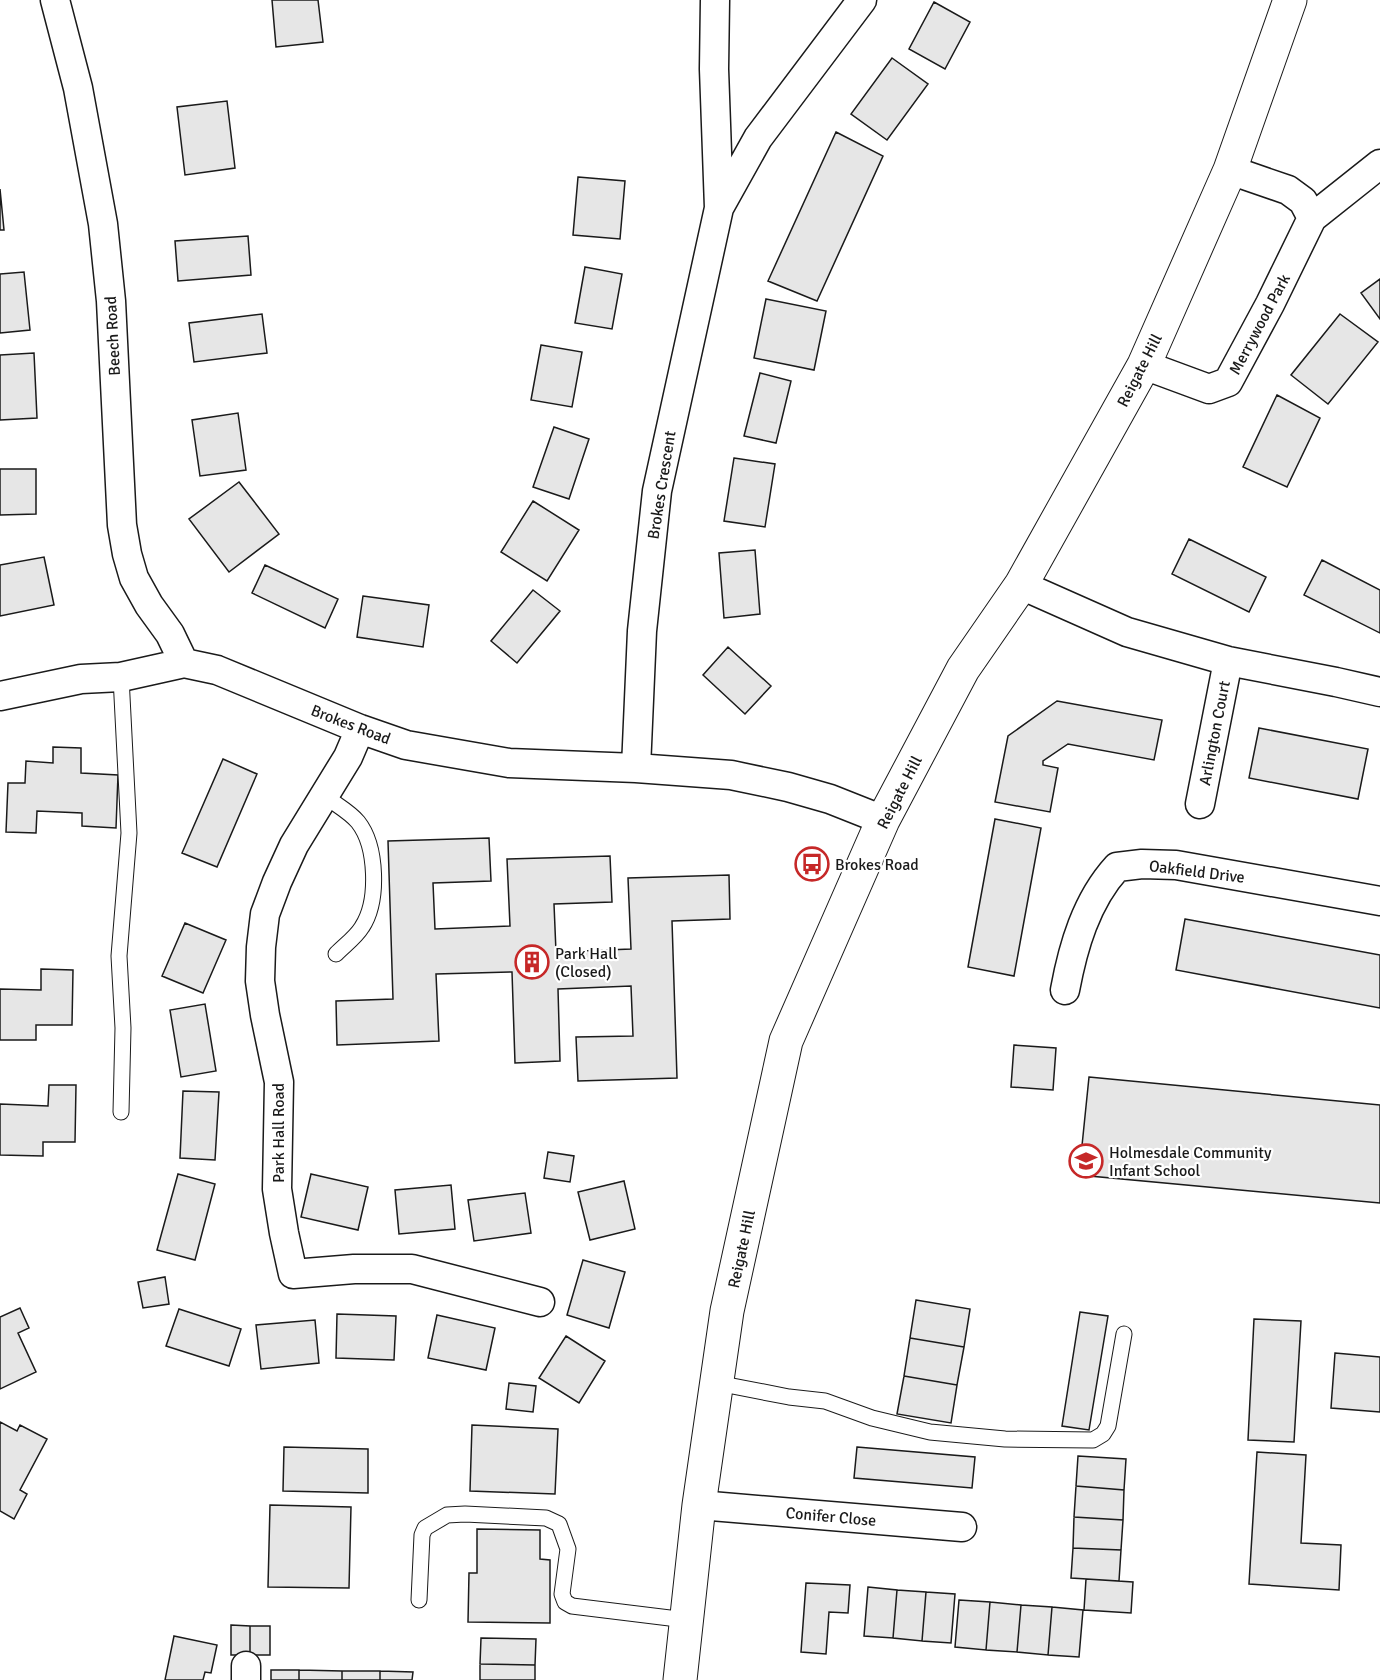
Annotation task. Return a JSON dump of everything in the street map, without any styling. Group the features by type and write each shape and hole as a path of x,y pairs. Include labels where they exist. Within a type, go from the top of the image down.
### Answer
{"main road":[{"name":"Reigate Hill","path":"680,1680 699,1505 727,1311 786,1041 883,820 963,669 1021,585 1144,365 1230,170 1290,0"}],"street":[{"name":"Beech Road","path":"55,0 78,88 103,224 111,301 122,525 127,554 134,578 149,605 170,634 184,663"},
{"name":"Brokes Crescent","path":"636,768 642,631 657,491 719,207 714,69 715,0"},
{"name":"Brokes Crescent","path":"719,207 758,138 862,0"},
{"name":"Merrywood Park","path":"1144,365 1209,389 1228,382 1270,304 1312,218 1380,164"},
{"path":"1230,170 1288,190 1303,201 1312,218"},
{"path":"1021,585 1127,632 1228,662 1380,692"},
{"name":"Arlington Court","path":"1200,804 1228,662"},
{"name":"Brokes Road","path":"0,696 81,679 121,677 184,663 217,670 360,729 406,745 509,763 636,768 731,775 830,798 883,820"},
{"name":"Park Hall Road","path":"360,729 348,757 294,844 266,914 261,947 262,992 279,1082 277,1189 293,1274 354,1269 412,1269 540,1302"},
{"name":"Oakfield Drive","path":"1065,990 1071,957 1085,920 1104,882 1117,867 1142,864 1176,865 1378,895"},
{"name":"Conifer Close","path":"699,1505 962,1527"}],"lane":[{"path":"121,677 129,833 119,956 123,1028 121,1112"},
{"path":"325,796 356,820 368,839 373,868 371,909 361,928 336,954"},
{"path":"717,1383 789,1397 825,1401 872,1418 930,1432 1005,1439 1093,1440 1103,1434 1108,1426 1124,1334"},
{"path":"419,1600 422,1535 434,1521 447,1515 465,1514 546,1518 559,1524 568,1549 562,1594 565,1602 572,1606 686,1620"}],"building":[{"path":"272,0 318,0 323,42 276,47"},
{"path":"934,2 970,22 945,69 909,49"},
{"path":"892,58 928,84 887,140 851,114"},
{"path":"227,101 235,168 185,175 177,107"},
{"path":"836,132 883,156 817,301 768,281"},
{"path":"578,177 625,181 620,239 573,235"},
{"path":"0,189 4,230 0,230"},
{"path":"248,236 251,275 178,281 175,241"},
{"path":"585,267 622,274 612,329 575,323"},
{"path":"24,272 30,330 0,333 0,274"},
{"path":"1380,279 1380,319 1361,293"},
{"path":"766,299 826,311 814,370 754,358"},
{"path":"262,314 267,353 194,362 189,323"},
{"path":"1340,314 1378,342 1328,404 1291,375"},
{"path":"541,345 582,352 572,407 531,400"},
{"path":"34,353 37,418 0,420 0,355"},
{"path":"760,373 791,381 776,443 744,436"},
{"path":"1277,395 1320,418 1287,487 1243,467"},
{"path":"238,413 246,470 200,476 192,420"},
{"path":"554,427 589,439 569,499 533,487"},
{"path":"734,458 775,464 765,527 724,521"},
{"path":"0,469 36,469 36,514 0,515"},
{"path":"239,482 279,534 229,572 189,519"},
{"path":"533,501 579,530 547,581 501,552"},
{"path":"1189,539 1266,577 1249,612 1172,574"},
{"path":"755,550 760,614 724,618 719,553"},
{"path":"44,557 54,605 0,616 0,565"},
{"path":"1322,560 1380,590 1380,633 1304,595"},
{"path":"265,565 338,599 325,628 252,593"},
{"path":"533,590 560,611 517,663 491,641"},
{"path":"363,596 429,605 423,647 357,637"},
{"path":"728,647 771,686 745,714 703,675"},
{"path":"1057,701 1162,720 1154,760 1068,744 1043,761 1043,765 1058,768 1050,812 995,802 1008,736"},
{"path":"1259,728 1368,749 1358,799 1249,778"},
{"path":"53,747 81,748 81,773 118,775 116,828 82,826 82,813 37,811 36,833 6,832 8,783 25,783 26,761 53,763"},
{"path":"223,759 257,774 217,867 182,853"},
{"path":"995,819 1041,828 1014,976 968,967"},
{"name":"Park Hall (Closed)","path":"489,838 491,881 433,883 435,929 510,926 507,859 610,856 612,902 554,904 556,952 631,949 628,878 729,875 730,919 672,921 677,1078 578,1081 576,1037 633,1036 631,986 558,989 560,1061 515,1063 512,972 436,974 439,1041 337,1045 336,1001 393,999 388,841"},
{"path":"1185,919 1380,955 1380,1008 1176,970"},
{"path":"185,923 226,940 203,993 162,976"},
{"path":"41,969 73,970 72,1025 36,1025 36,1040 0,1040 0,989 41,990"},
{"path":"205,1004 216,1071 181,1077 170,1010"},
{"path":"1014,1045 1056,1048 1053,1090 1011,1087"},
{"path":"1089,1077 1380,1105 1380,1203 1079,1175"},
{"path":"49,1085 76,1085 75,1142 43,1142 43,1156 0,1155 0,1104 48,1106"},
{"path":"183,1091 219,1092 215,1160 180,1158"},
{"path":"548,1152 574,1156 570,1182 544,1178"},
{"path":"178,1174 215,1184 195,1260 157,1250"},
{"path":"311,1174 368,1187 358,1230 301,1217"},
{"path":"624,1181 635,1229 590,1240 578,1192"},
{"path":"451,1185 455,1229 399,1234 395,1190"},
{"path":"525,1193 531,1233 474,1241 468,1200"},
{"path":"583,1260 625,1272 609,1328 567,1315"},
{"path":"165,1277 169,1304 143,1308 138,1282"},
{"path":"916,1300 970,1309 964,1347 910,1338"},
{"path":"20,1308 29,1328 18,1333 36,1372 0,1389 0,1317"},
{"path":"179,1309 241,1329 229,1366 166,1346"},
{"path":"1080,1312 1108,1316 1089,1430 1062,1426"},
{"path":"337,1314 396,1316 394,1360 336,1358"},
{"path":"437,1315 495,1328 486,1370 428,1358"},
{"path":"1254,1319 1301,1321 1294,1442 1248,1440"},
{"path":"315,1320 319,1363 261,1369 256,1325"},
{"path":"566,1336 605,1361 579,1403 539,1378"},
{"path":"910,1338 964,1347 957,1385 904,1376"},
{"path":"1335,1353 1380,1357 1380,1412 1331,1408"},
{"path":"904,1376 957,1385 951,1423 897,1414"},
{"path":"509,1383 536,1386 533,1412 506,1409"},
{"path":"0,1422 17,1431 20,1425 47,1439 20,1490 27,1494 14,1519 0,1511"},
{"path":"472,1425 558,1429 555,1494 470,1491"},
{"path":"284,1447 368,1449 368,1493 283,1491"},
{"path":"857,1447 975,1457 972,1488 854,1478"},
{"path":"1257,1452 1306,1455 1301,1543 1341,1545 1339,1590 1249,1584"},
{"path":"1078,1456 1126,1459 1124,1490 1076,1486"},
{"path":"1076,1486 1124,1490 1123,1520 1074,1517"},
{"path":"270,1505 351,1507 349,1588 268,1587"},
{"path":"1074,1517 1123,1520 1121,1550 1073,1548"},
{"path":"477,1529 540,1530 540,1559 550,1560 550,1623 468,1622 469,1573 477,1573"},
{"path":"1073,1548 1121,1550 1119,1581 1071,1578"},
{"path":"1086,1579 1133,1582 1131,1613 1084,1610"},
{"path":"806,1583 850,1585 848,1613 829,1612 826,1654 801,1652"},
{"path":"868,1587 897,1590 893,1638 864,1636"},
{"path":"897,1590 926,1592 922,1641 893,1638"},
{"path":"926,1592 955,1594 951,1643 922,1641"},
{"path":"959,1600 990,1602 986,1650 955,1647"},
{"path":"990,1602 1021,1605 1017,1652 986,1650"},
{"path":"1021,1605 1052,1607 1048,1655 1017,1652"},
{"path":"1052,1607 1083,1610 1079,1657 1048,1655"},
{"path":"231,1625 250,1626 250,1655 231,1655"},
{"path":"250,1626 270,1626 270,1655 250,1655"},
{"path":"174,1636 217,1645 211,1673 205,1672 203,1680 165,1680"},
{"path":"481,1638 536,1639 535,1665 480,1664"},
{"path":"480,1664 535,1665 535,1680 480,1680"},
{"path":"271,1670 299,1670 299,1680 271,1680"},
{"path":"299,1670 342,1671 342,1680 299,1680"},
{"path":"342,1671 380,1671 380,1680 342,1680"},
{"path":"380,1671 413,1672 412,1680 380,1680"}],"place":[{"name":"Brokes Road","path":"812,864"},
{"name":"Park Hall (Closed)","path":"532,962"},
{"name":"Holmesdale Community Infant School","path":"1086,1161"}]}
